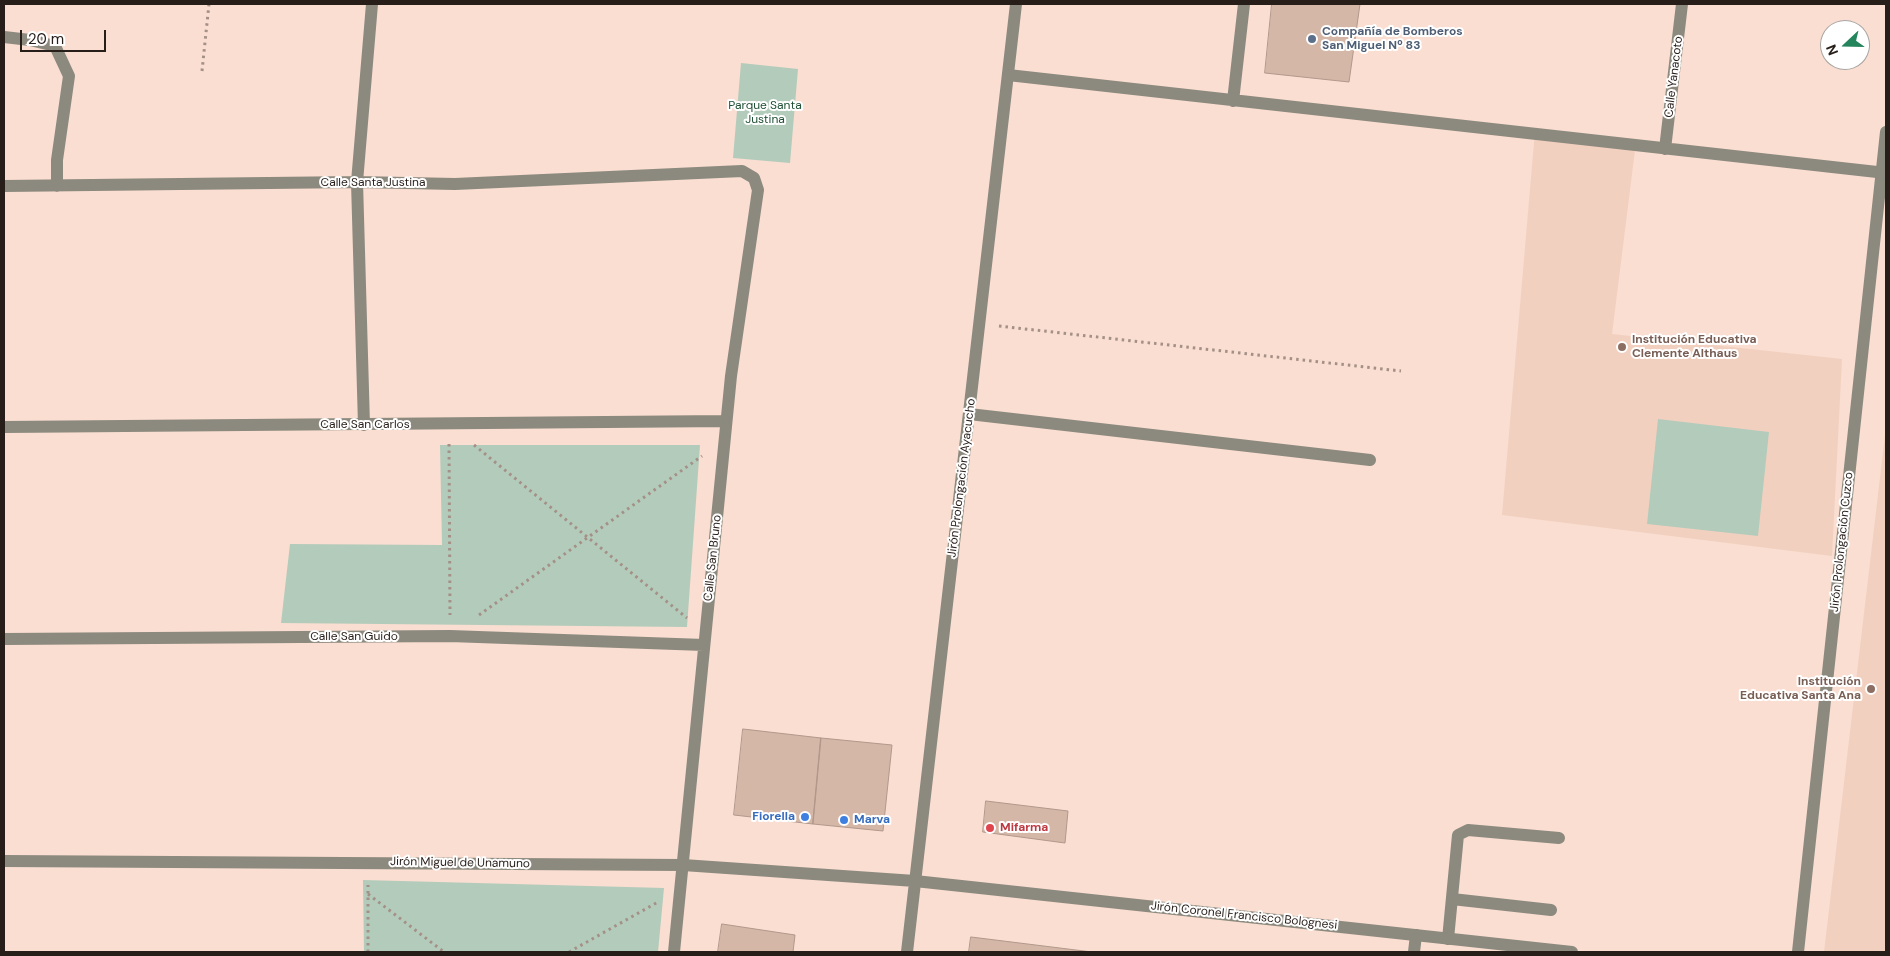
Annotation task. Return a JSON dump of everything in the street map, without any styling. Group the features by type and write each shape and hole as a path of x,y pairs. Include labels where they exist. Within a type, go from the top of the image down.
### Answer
{"street":[{"path":"364,425 357,182 372,4"},
{"name":"Jirón Prolongación Ayacucho","path":"907,952 1016,4"},
{"path":"1233,101 1244,4"},
{"name":"Calle Yanacoto","path":"1666,150 1682,4"},
{"path":"4,37 30,40 55,46 69,76 57,160 57,186"},
{"path":"1008,75 1884,173"},
{"name":"Jirón Prolongación Cuzco","path":"1798,952 1884,173 1886,132"},
{"name":"Calle Santa Justina","path":"4,186 357,182 455,184 742,171"},
{"name":"Calle San Bruno","path":"674,952 726,421 758,190 754,178 742,171"},
{"path":"969,414 1370,460"},
{"name":"Calle San Carlos","path":"4,427 726,421"},
{"name":"Calle San Guido","path":"4,640 450,636 705,639"},
{"path":"1448,939 1458,835 1468,830 1559,838"},
{"name":"Jirón Miguel de Unamuno","path":"4,861 683,865 915,881"},
{"name":"Jirón Coronel Francisco Bolognesi","path":"915,881 1572,952"},
{"path":"1452,899 1551,910"},
{"path":"1414,952 1416,935"}],"path":[{"path":"202,70 209,4"},
{"path":"979,324 1401,371"},
{"path":"448,424 705,639"},
{"path":"448,424 450,636"},
{"path":"450,636 588,540 725,439"},
{"path":"569,952 680,889"},
{"path":"368,952 368,894 444,952"}],"shaded area":[{"name":"Institución Educativa Clemente Althaus","path":"1535,131 1636,142 1612,334 1842,359 1832,556 1502,515"},
{"name":"Institución Educativa Santa Ana","path":"1886,427 1886,952 1824,952"}],"green space":[{"name":"Parque Santa Justina","path":"741,63 798,69 790,163 733,158"},
{"path":"1658,419 1769,432 1758,536 1647,524"},
{"path":"440,445 700,445 687,627 281,623 290,544 442,545"},
{"path":"363,880 664,888 658,952 364,952"}],"building":[{"name":"Compañía de Bomberos San Miguel Nº 83","path":"1272,4 1360,4 1349,82 1265,73"},
{"path":"743,729 821,738 813,824 734,815"},
{"path":"821,738 892,745 883,831 813,824"},
{"path":"986,801 1068,811 1065,843 983,832"},
{"path":"722,924 795,935 793,952 718,952"},
{"path":"971,937 1092,952 969,952"}],"place":[{"name":"Compañía de Bomberos San Miguel Nº 83","path":"1312,39"},
{"name":"Institución Educativa Clemente Althaus","path":"1622,347"},
{"name":"Institución Educativa Santa Ana","path":"1871,689"},
{"name":"Fiorella","path":"805,817"},
{"name":"Marva","path":"844,820"},
{"name":"Mifarma","path":"990,828"}]}
